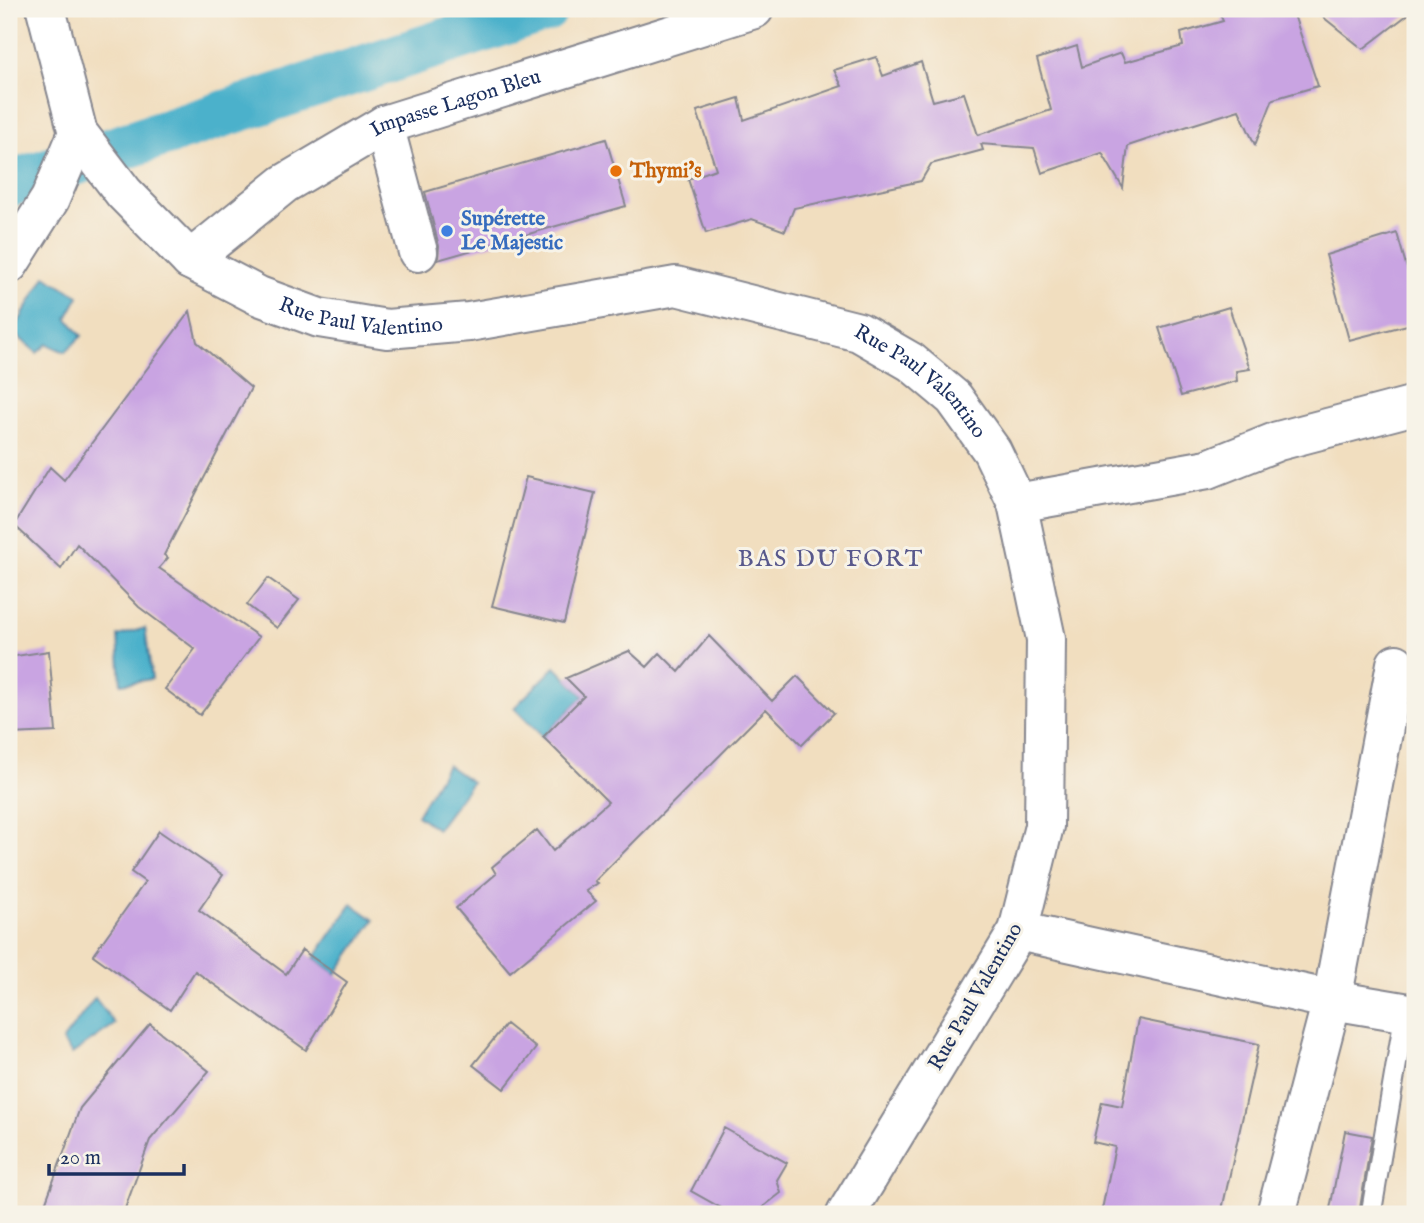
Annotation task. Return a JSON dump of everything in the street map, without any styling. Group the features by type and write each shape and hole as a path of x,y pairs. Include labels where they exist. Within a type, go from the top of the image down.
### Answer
{"street":[{"path":"9,264 50,199 80,142 46,9"},
{"name":"Impasse Lagon Bleu","path":"190,260 284,184 384,125 754,9"},
{"path":"384,125 418,252"},
{"name":"Rue Paul Valentino","path":"80,142 124,193 190,260 259,296 319,318 387,329 469,322 676,286 859,332 911,362 954,398 992,451 1017,503 1046,639 1044,826 1018,931 846,1214"},
{"path":"1017,503 1208,469 1278,441 1415,405"},
{"path":"1276,1214 1332,1000 1395,664"},
{"path":"1018,931 1332,1000 1410,1013"}],"lane":[{"path":"1371,1214 1410,1013"}],"water":[{"path":"45,276 79,296 67,318 82,336 65,352 47,344 37,353 13,332"},
{"path":"145,628 152,679 121,684 118,636"},
{"path":"555,667 584,696 543,737 514,708"},
{"path":"447,765 472,782 437,829 417,815"},
{"path":"352,904 374,920 336,974 314,958"},
{"path":"95,998 115,1024 72,1054 62,1041"}],"building":[{"path":"1218,9 1292,9 1318,86 1273,99 1255,145 1239,110 1185,127 1128,146 1123,188 1102,153 1042,173 1034,148 981,144 983,150 931,164 921,181 794,208 785,231 752,219 706,233 688,179 716,169 697,111 739,98 744,120 842,86 834,70 876,57 883,76 921,62 933,101 964,93 978,135 1051,110 1037,59 1077,46 1082,67 1121,53 1125,62 1183,46 1181,33 1223,21"},
{"path":"1313,9 1415,9 1363,49"},
{"path":"606,139 626,206 438,260 439,246 425,192"},
{"path":"1397,233 1415,297 1415,323 1349,340 1326,255"},
{"path":"1229,307 1250,369 1236,371 1237,381 1181,396 1159,328"},
{"path":"190,311 197,342 251,388 164,555 168,558 159,568 259,637 200,715 165,689 195,649 139,607 77,544 61,569 14,525 50,467 64,480"},
{"path":"526,477 595,493 564,623 492,606"},
{"path":"268,578 299,600 277,628 247,605"},
{"path":"709,636 772,701 797,676 834,713 802,745 766,709 595,881 598,883 586,891 596,901 510,972 456,908 496,874 492,867 537,830 553,851 608,802 543,737 584,696 566,678 629,651 647,667 660,653 679,672"},
{"path":"49,651 56,732 9,734 9,657"},
{"path":"159,831 223,875 199,910 286,974 302,950 347,982 306,1050 195,971 170,1010 93,955 145,882 131,872"},
{"path":"1138,1019 1259,1044 1221,1214 1101,1214 1115,1147 1093,1142 1102,1102 1122,1106"},
{"path":"150,1024 209,1071 150,1140 123,1214 62,1214 44,1207 80,1108"},
{"path":"506,1024 536,1048 504,1089 473,1065"},
{"path":"724,1128 787,1163 777,1180 781,1193 763,1207 759,1214 732,1214 691,1191"},
{"path":"1345,1131 1372,1136 1359,1214 1329,1214"}],"waterway":[{"path":"9,184 545,9"}],"place":[{"name":"Thymi's","path":"616,171"},
{"name":"Supérette Le Majestic","path":"447,231"}],"district":[{"name":"BAS DU FORT","path":"831,559"}]}
